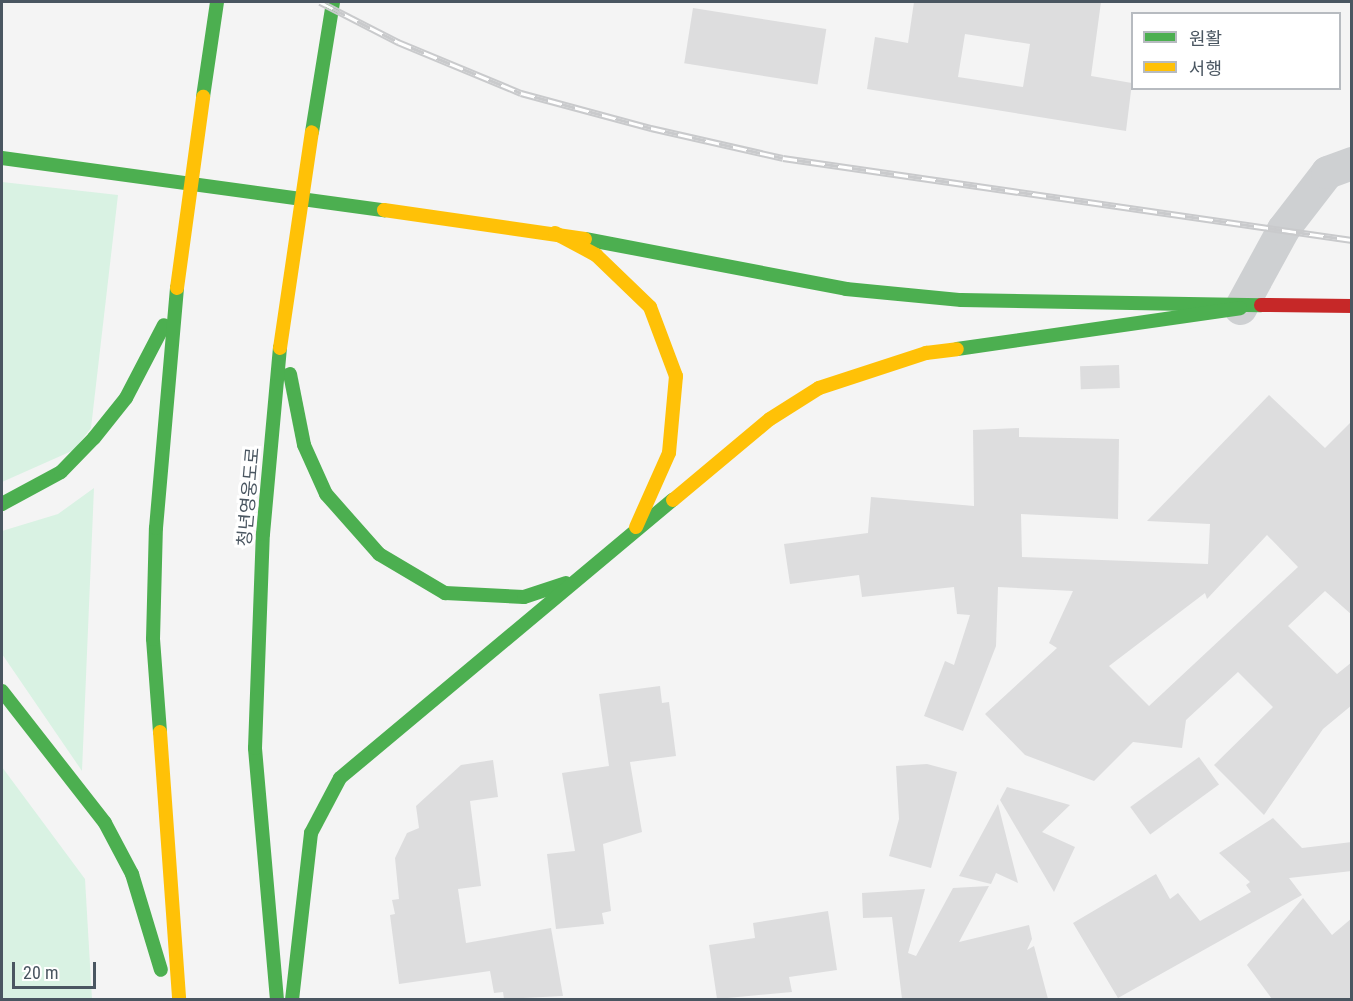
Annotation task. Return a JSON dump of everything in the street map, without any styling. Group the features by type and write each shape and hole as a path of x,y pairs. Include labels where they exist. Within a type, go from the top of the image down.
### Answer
{"main road":[{"path":"179,999 153,639 158,495 175,298 217,2"},
{"name":"청년영웅도로","path":"277,999 255,748 263,534 284,304 333,2"},
{"path":"2,158 555,233 846,289 961,300 1240,308 1352,306"},
{"path":"284,304 293,400 304,445 326,494 380,554 445,592 485,599 524,597 602,563 632,533 653,494 677,414 676,376 666,340 635,289 596,255 555,233"},
{"path":"2,504 61,472 94,438 152,355 175,298"},
{"path":"292,999 311,833 340,778 602,563 770,419 819,388 869,367 926,353 1240,308"},
{"path":"2,691 116,843 132,874 169,999"}],"street":[{"path":"1240,308 1283,229 1319,181 1327,172 1352,163"}],"green space":[{"path":"2,182 118,195 91,428 74,450 2,482"},
{"path":"94,488 82,771 2,654 2,531 58,514"},
{"path":"2,767 85,879 92,999 2,999"}],"building":[{"path":"914,2 1101,2 1091,76 1131,83 1126,131 867,89 875,37 908,43","holes":["965,34 1030,44 1023,87 958,77"]},
{"path":"693,8 826,29 818,84 684,63"},
{"path":"1119,365 1120,388 1081,389 1080,366"},
{"path":"1269,395 1325,448 1352,421 1352,615 1325,591 1288,626 1337,674 1352,662 1352,705 1323,729 1264,815 1214,765 1273,707 1238,672 1186,720 1182,748 1133,742 1094,781 1025,755 985,714 1057,648 1049,643 1073,591 998,587 996,646 963,731 924,716 945,661 954,665 970,615 957,614 954,587 862,597 859,575 790,584 784,544 868,533 871,497 974,506 973,430 1019,428 1019,437 1119,439 1118,519 1021,514 1022,557 1208,564 1210,524 1147,521","holes":["1267,535 1298,567 1149,706 1109,666 1205,593 1207,599"]},
{"path":"660,686 662,703 669,702 676,756 630,762 642,832 603,844 611,911 602,913 604,924 556,929 547,854 575,851 562,773 609,766 599,694"},
{"path":"1199,757 1219,785 1150,834 1130,807"},
{"path":"493,760 498,797 470,801 481,886 458,889 466,943 551,928 563,996 504,999 503,992 494,993 490,971 399,984 390,915 395,914 392,900 399,899 395,858 407,833 419,828 416,806 461,765"},
{"path":"927,764 957,772 931,868 889,856 899,819 896,766"},
{"path":"1007,787 1070,805 1042,832 1075,847 1054,892 1000,800"},
{"path":"998,804 1018,883 996,873 991,884 959,876"},
{"path":"1273,818 1302,848 1352,842 1352,871 1289,878 1302,895 1118,998 1073,923 1156,874 1170,899 1178,893 1200,921 1251,892 1246,885 1250,882 1219,853"},
{"path":"989,886 959,942 1029,925 1032,939 1027,950 1034,946 1048,999 902,999 892,917 863,918 862,893 925,889 908,953 916,956 953,888"},
{"path":"1303,898 1332,935 1352,918 1352,999 1272,999 1247,965"},
{"path":"828,911 837,970 789,977 792,992 717,999 709,945 755,938 753,923"}],"railway":[{"path":"320,2 398,42 521,93 651,128 783,158 1352,240"}],"traffic: fast":[{"path":"203,97 217,2"},
{"path":"312,132 333,2"},
{"path":"2,158 384,210"},
{"path":"585,239 846,289 961,300 1261,305"},
{"path":"160,732 153,639 156,528 177,288"},
{"path":"957,349 1240,308"},
{"path":"2,504 61,472 94,438 126,398 164,325"},
{"path":"277,1000 255,748 263,534 280,348"},
{"path":"290,374 304,445 326,494 379,554 445,593 524,597 566,583"},
{"path":"292,1000 311,833 340,778 673,500"},
{"path":"2,691 105,823 132,874 161,970"}],"traffic: slow":[{"path":"177,288 203,97"},
{"path":"280,348 312,132"},
{"path":"384,210 585,239"},
{"path":"555,233 596,255 650,307 676,376 669,453 636,527"},
{"path":"673,500 770,419 819,388 926,353 957,349"},
{"path":"160,732 179,1000"}],"traffic: jam":[{"path":"1261,305 1352,306"}]}
